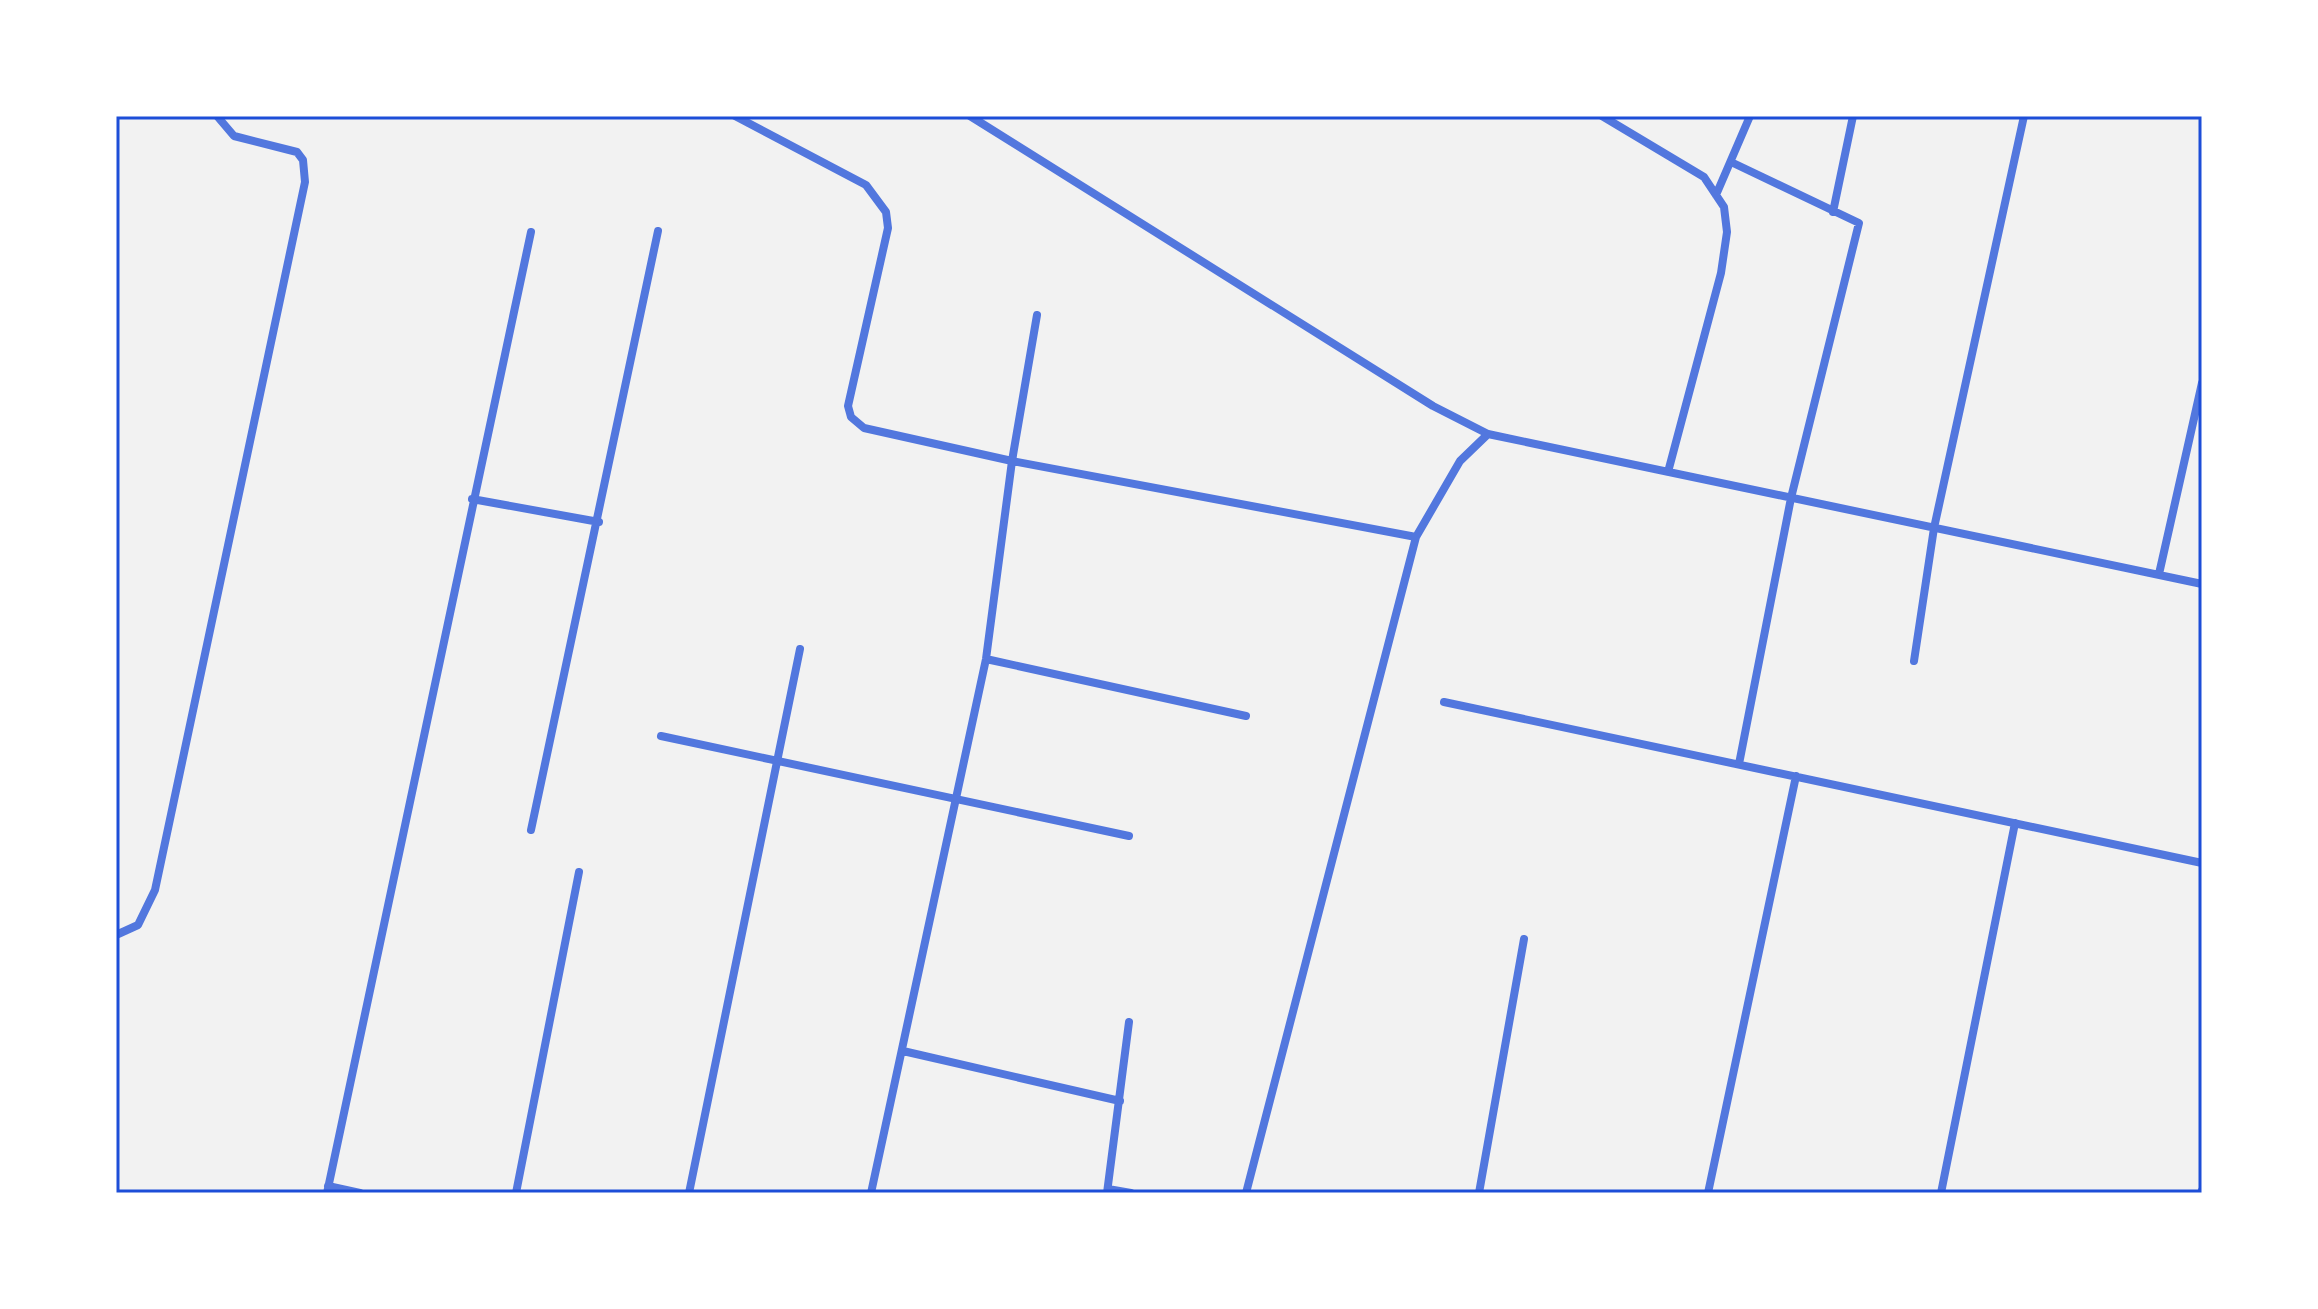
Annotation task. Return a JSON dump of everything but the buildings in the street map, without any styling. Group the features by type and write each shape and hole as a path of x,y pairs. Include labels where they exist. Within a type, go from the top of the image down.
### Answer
{"street":[{"path":"116,935 138,925 155,890 305,182 303,160 297,152 234,136 217,116"},
{"path":"735,116 866,185 886,212 888,228 848,406 851,417 864,428 1012,461 1416,537"},
{"path":"970,116 1433,406 1488,434 2202,584"},
{"path":"1602,116 1704,177 1724,207 1727,232 1721,273 1668,472"},
{"path":"1716,195 1750,116"},
{"path":"1833,212 1853,116"},
{"path":"1914,661 1934,528 2024,116"},
{"path":"1731,162 1859,223 1791,498 1739,764"},
{"path":"531,830 599,522 658,231"},
{"path":"360,1193 327,1190 531,232"},
{"path":"871,1193 986,659 1012,461 1037,315"},
{"path":"2159,574 2202,383"},
{"path":"1246,1193 1416,537 1460,461 1488,434"},
{"path":"472,499 599,522"},
{"path":"689,1193 800,649"},
{"path":"986,659 1246,716"},
{"path":"1444,702 2202,863"},
{"path":"661,736 1129,836"},
{"path":"1708,1193 1796,776"},
{"path":"1941,1193 2015,823"},
{"path":"516,1193 579,872"},
{"path":"1479,1193 1524,939"},
{"path":"1129,1022 1107,1191 1131,1193"},
{"path":"903,1051 1120,1101"}]}
